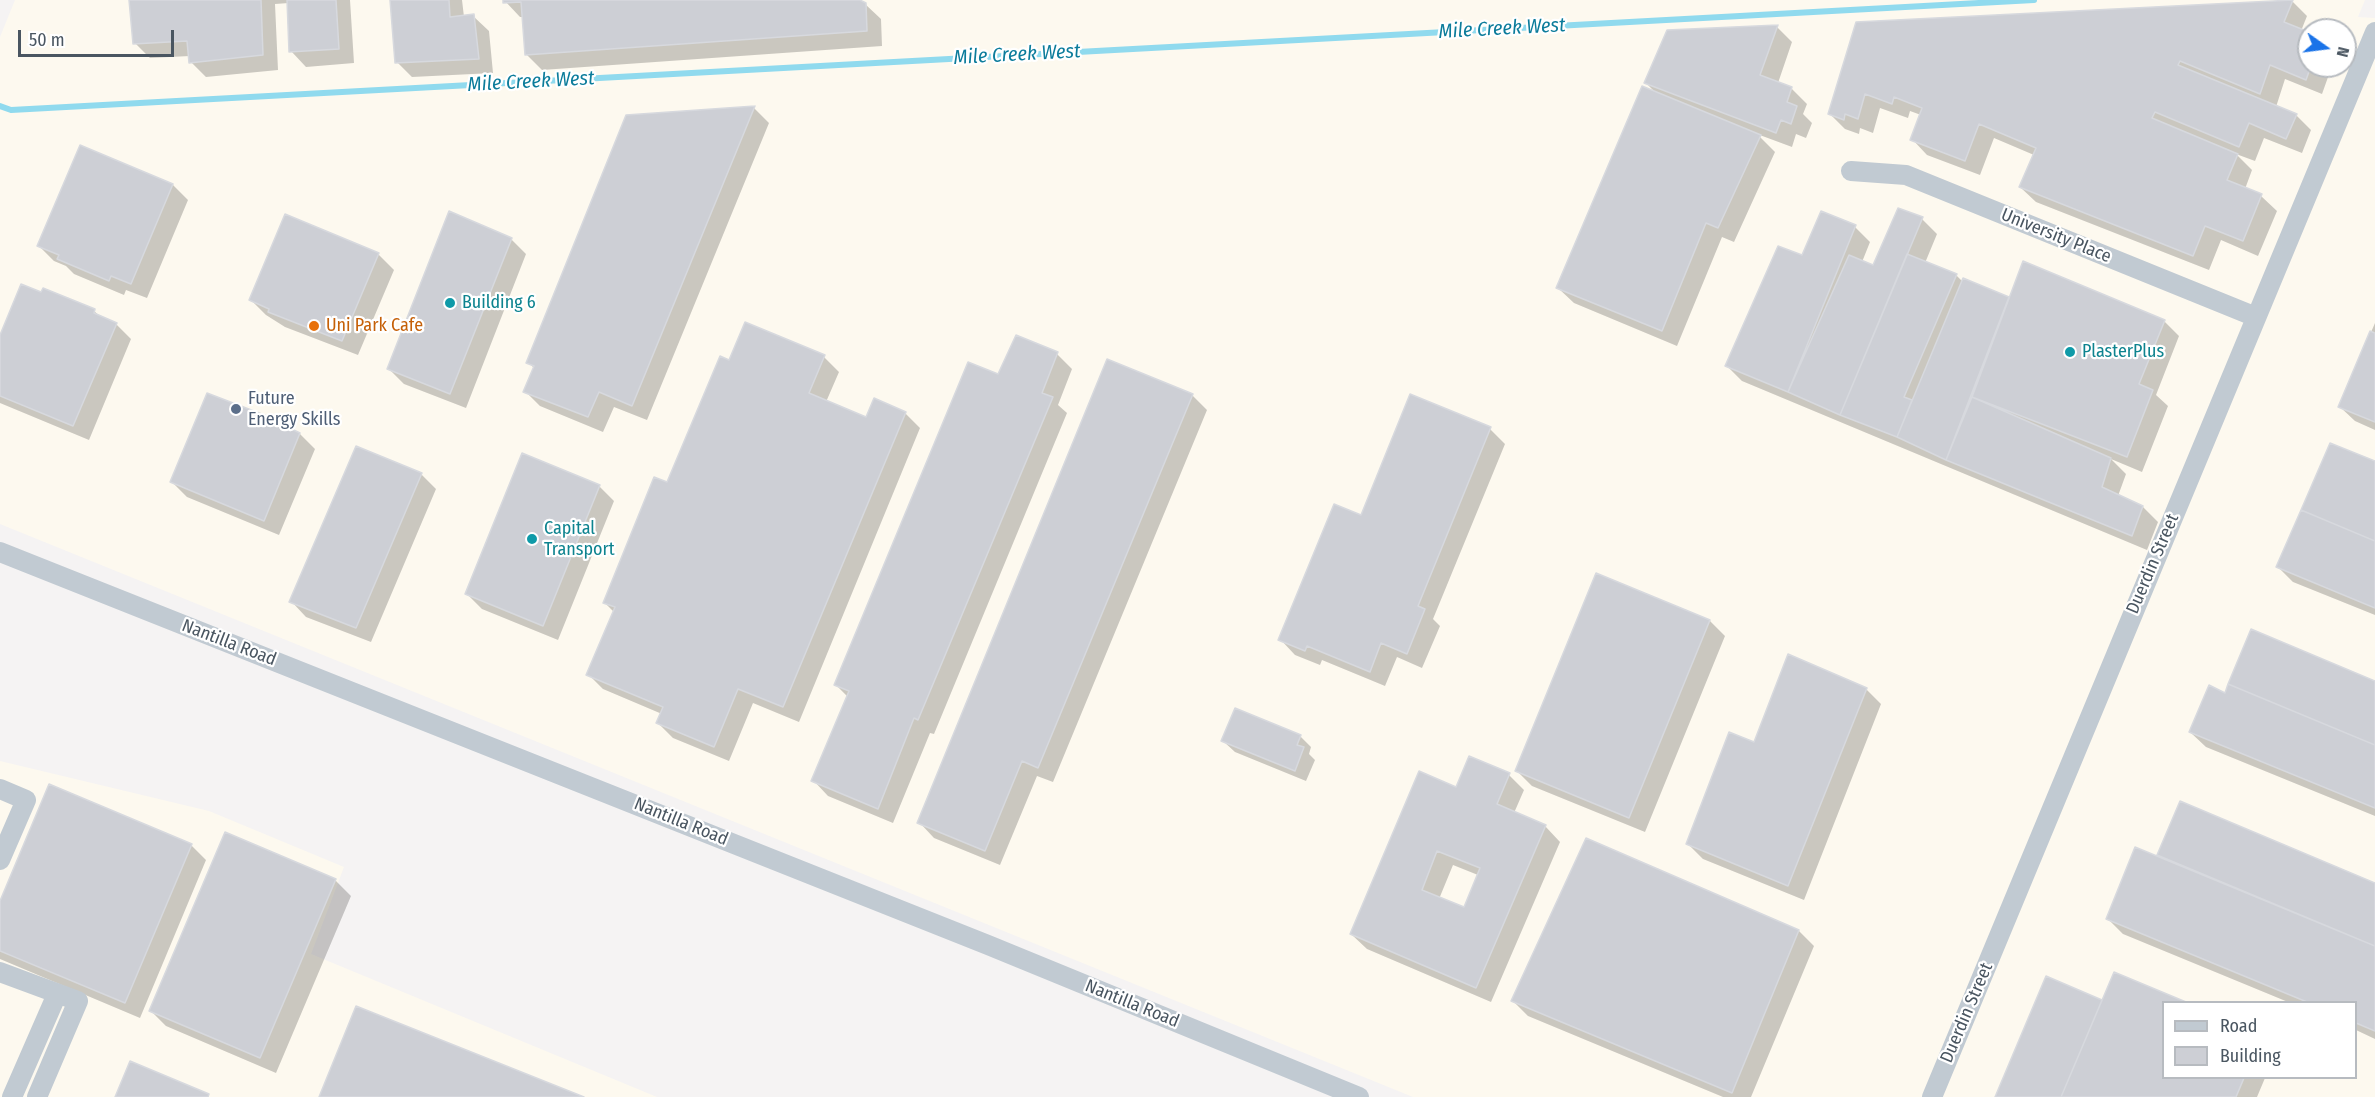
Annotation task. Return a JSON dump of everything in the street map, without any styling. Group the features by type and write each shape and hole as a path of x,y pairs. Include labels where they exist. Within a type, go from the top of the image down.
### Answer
{"street":[{"name":"Duerdin Street","path":"1932,1097 2375,32"},
{"name":"University Place","path":"1851,171 1906,175 2256,317"},
{"name":"Nantilla Road","path":"0,552 943,927 1359,1097"},
{"path":"0,789 26,800 8,821 0,860"},
{"path":"0,972 78,1001 37,1097"},
{"path":"12,1097 57,994"}],"shaded area":[{"path":"15,0 2365,0 2358,17 2375,18 2375,1097 1413,1097 0,524 0,37"},
{"path":"0,761 209,811 344,867 311,954 657,1097 0,1097"}],"building":[{"path":"129,0 261,0 263,55 189,63 187,41 133,44"},
{"path":"287,0 336,0 339,49 289,52"},
{"path":"390,0 449,0 450,17 474,14 479,59 395,63"},
{"path":"503,0 860,0 866,3 867,31 525,55 521,2 503,3"},
{"path":"2293,0 2284,22 2297,27 2297,76 2270,65 2260,94 2180,61 2178,65 2297,114 2286,139 2249,123 2239,147 2155,112 2152,118 2238,154 2227,180 2262,194 2243,241 2205,226 2193,256 2019,187 2036,148 1979,124 1965,161 1910,140 1922,108 1894,97 1892,104 1865,94 1858,119 1845,114 1844,120 1828,114 1856,22"},
{"path":"1778,25 1760,75 1792,87 1787,102 1797,106 1791,124 1781,120 1776,133 1644,83 1667,30"},
{"path":"1642,86 1761,135 1718,228 1706,223 1662,331 1556,288"},
{"path":"755,106 632,406 599,392 588,417 523,392 534,366 526,363 626,115"},
{"path":"80,145 173,184 131,284 111,276 109,281 57,259 59,255 37,246"},
{"path":"1898,208 1923,217 1840,415 1788,392 1849,255 1873,265"},
{"name":"Building 6","path":"449,211 512,238 450,394 387,369"},
{"path":"1821,211 1856,225 1788,392 1725,366 1778,246 1802,255"},
{"path":"285,214 379,253 342,341 268,312 269,309 249,300"},
{"path":"1907,254 1957,274 1904,397 1912,400 1897,437 1840,415"},
{"name":"PlasterPlus","path":"2023,261 2165,320 2139,384 2153,390 2127,457 1972,397"},
{"path":"1963,278 2009,297 1946,460 1897,437"},
{"path":"21,284 41,292 43,288 95,309 94,313 117,323 73,426 0,396 0,335"},
{"path":"745,322 825,355 809,393 866,417 874,398 906,412 783,707 738,689 714,747 656,723 663,707 586,675 615,607 603,603 654,477 667,482 720,356 729,360"},
{"path":"2370,331 2375,333 2375,422 2338,407"},
{"path":"1016,335 1058,352 1042,393 1053,397 918,720 914,718 878,809 811,781 849,691 834,685 968,362 998,374"},
{"path":"1107,359 1193,394 1038,768 1022,761 985,851 917,823"},
{"path":"207,393 280,421 279,423 300,433 264,521 170,482"},
{"path":"1410,394 1491,427 1418,606 1425,609 1407,654 1381,643 1370,672 1307,646 1305,651 1278,640 1334,504 1361,515"},
{"path":"1972,397 2111,458 2102,487 2143,506 2132,536 1946,460"},
{"path":"2330,443 2375,461 2375,541 2301,510"},
{"path":"356,446 422,473 356,628 289,602"},
{"name":"Capital Transport","path":"522,453 600,485 543,626 465,594"},
{"path":"2301,510 2375,541 2375,608 2276,567"},
{"path":"1596,573 1710,620 1629,818 1515,771"},
{"path":"2251,629 2375,681 2375,745 2228,684"},
{"path":"1788,654 1867,688 1788,886 1686,844 1729,732 1754,742"},
{"path":"2228,684 2375,745 2375,808 2189,732 2209,685 2225,693"},
{"path":"1235,708 1301,735 1297,745 1304,747 1295,771 1221,741"},
{"path":"1469,756 1510,773 1497,804 1546,825 1476,988 1350,934 1419,771 1456,787","holes":["1437,851 1480,868 1464,907 1422,890"]},
{"path":"49,784 192,844 125,1003 0,951 0,901"},
{"path":"2180,801 2375,883 2375,946 2157,855"},
{"path":"225,832 336,879 260,1058 149,1011"},
{"path":"1586,838 1799,930 1732,1093 1511,1001"},
{"path":"2135,847 2375,946 2375,1031 2357,1023 2357,1001 2305,1001 2106,919"},
{"path":"2114,972 2184,1001 2162,1001 2162,1079 2244,1079 2236,1097 2061,1097"},
{"path":"2046,976 2102,1000 2061,1097 1995,1097"},
{"path":"356,1006 584,1097 319,1097"},
{"path":"130,1061 209,1094 208,1097 115,1097"}],"waterway":[{"name":"Mile Creek West","path":"0,106 11,110 2034,0"}],"place":[{"name":"Building 6","path":"450,303"},
{"name":"Uni Park Cafe","path":"314,326"},
{"name":"PlasterPlus","path":"2070,352"},
{"name":"Future Energy Skills","path":"236,409"},
{"name":"Capital Transport","path":"532,539"}]}
